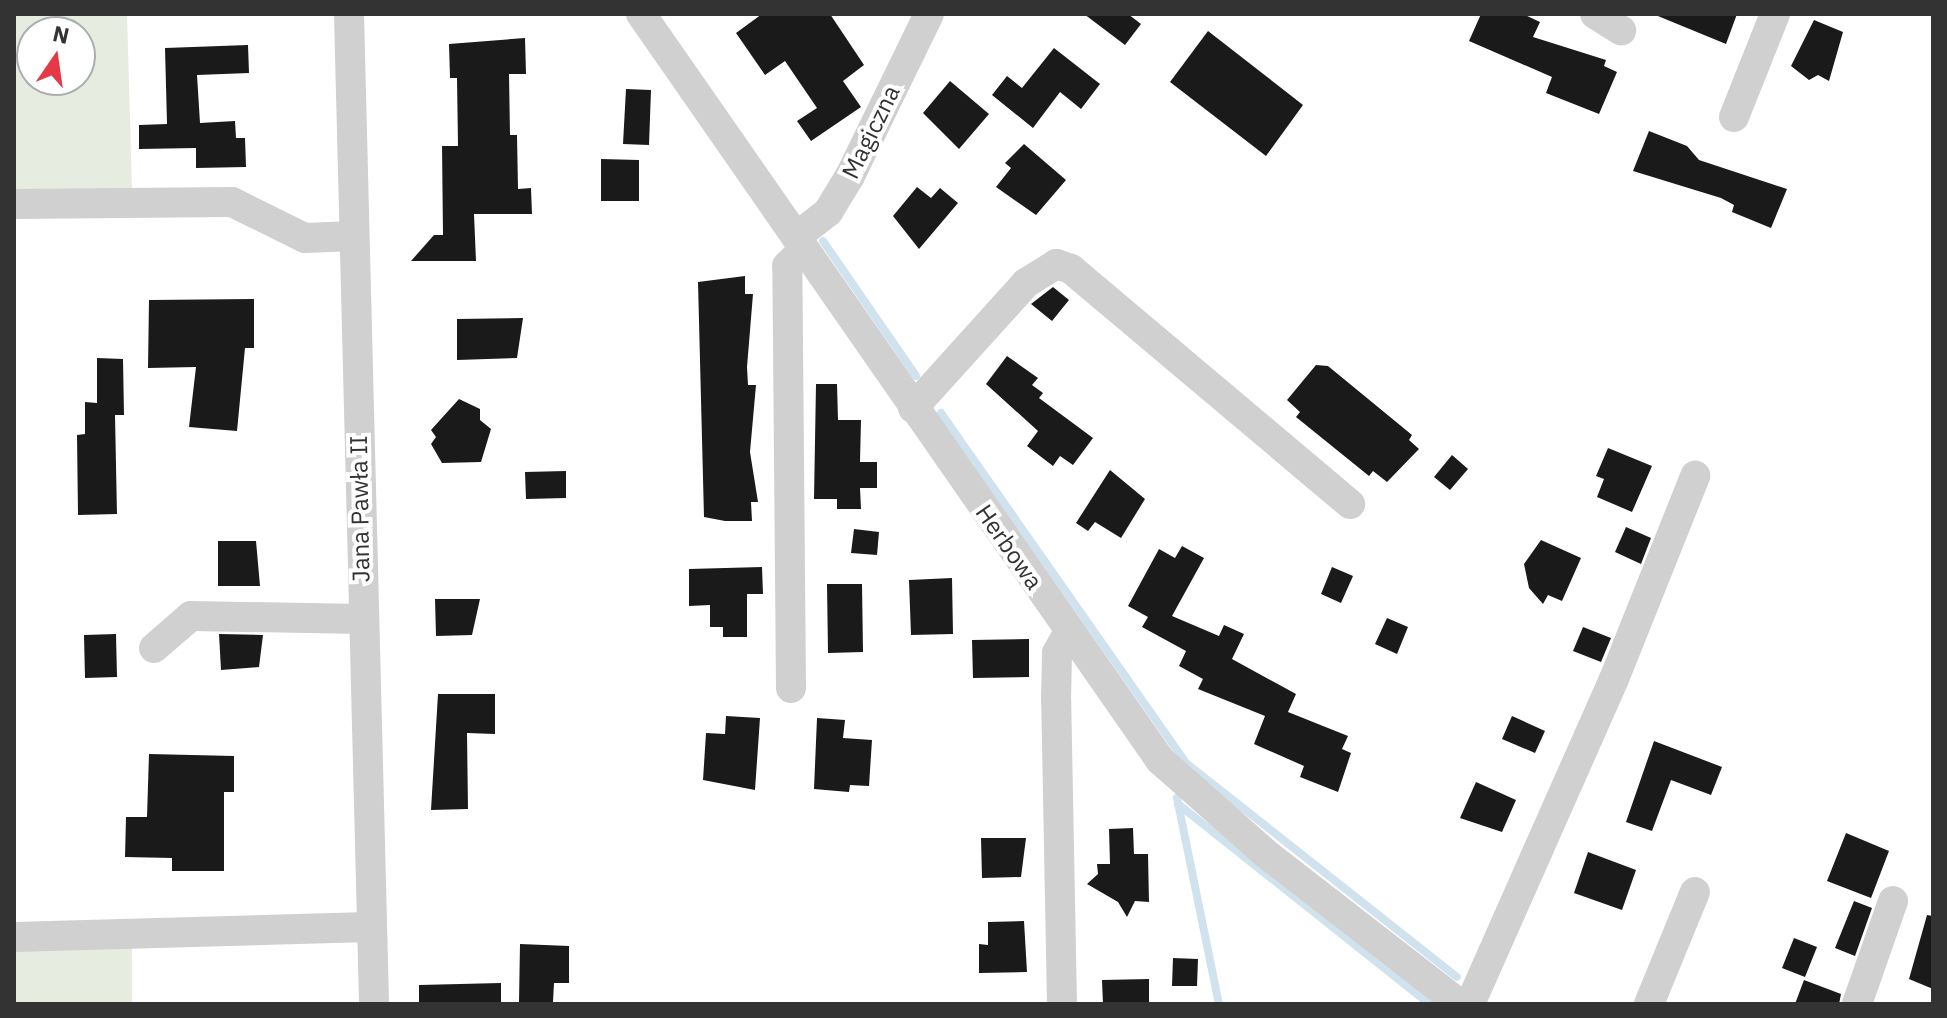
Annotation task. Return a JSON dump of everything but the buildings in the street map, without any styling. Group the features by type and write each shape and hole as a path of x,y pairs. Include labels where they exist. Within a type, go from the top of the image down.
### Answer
{"street":[{"name":"Jana Pawła II","path":"349,14 369,927 374,1004"},
{"name":"Herbowa","path":"641,14 1068,633 1160,760 1194,794 1460,1004"},
{"name":"Magiczna","path":"800,243 828,212 846,184 929,14"},
{"path":"1595,14 1621,30"},
{"path":"1734,117 1775,14"},
{"path":"14,204 232,202 305,238 354,236"},
{"path":"791,688 787,266 800,243"},
{"path":"913,408 1026,283 1056,264 1071,269 1350,504"},
{"path":"1470,1004 1614,679 1695,476"},
{"path":"154,648 191,616 362,619"},
{"path":"1062,1004 1056,677 1057,653 1068,633"},
{"path":"1649,1004 1695,892"},
{"path":"1857,1004 1893,901"},
{"path":"14,937 369,927"}],"shaded area":[{"path":"14,14 127,14 132,189 14,192"},
{"path":"132,944 132,1004 14,1004 14,948"}],"waterway":[{"path":"823,241 916,376"},
{"path":"941,413 1186,763 1457,977"},
{"path":"1177,798 1219,1004"},
{"path":"1178,804 1429,1004"}]}
